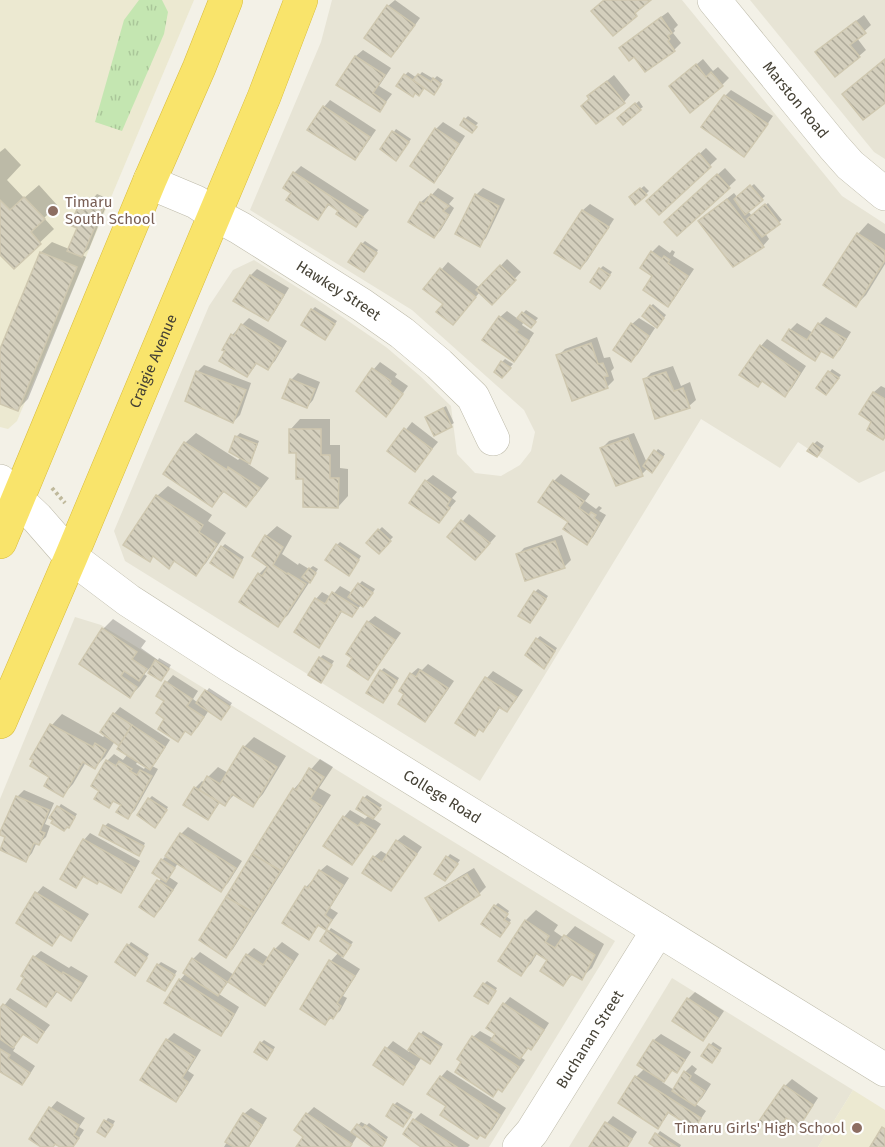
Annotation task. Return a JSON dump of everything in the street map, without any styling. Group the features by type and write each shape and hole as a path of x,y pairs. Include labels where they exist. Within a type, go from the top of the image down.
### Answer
{"highway":[{"path":"0,542 9,491 150,180 226,0"},
{"name":"Craigie Avenue","path":"0,722 264,97 301,0"}],"street":[{"name":"Marston Road","path":"714,0 834,147 850,165 885,194"},
{"name":"Hawkey Street","path":"150,180 196,202 240,228 402,333 473,397 492,439"},
{"name":"College Road","path":"9,491 37,518 71,557 128,600 229,665 885,1070"},
{"name":"Buchanan Street","path":"519,1147 532,1132 658,930"}],"path":[{"path":"50,485 65,503"}],"shaded area":[{"name":"Timaru South School","path":"0,0 194,0 17,421 8,429 0,427"},
{"path":"332,0 682,0 842,196 885,224 885,471 859,483 798,442 780,468 701,419 480,781 125,561 114,531 209,306 233,270 254,260 386,347 420,376 451,406 457,454 475,473 501,476 520,465 531,451 535,432 524,410 412,310 250,210 321,42"},
{"path":"750,0 885,0 885,159 874,152"},
{"path":"75,617 101,625 615,941 489,1147 0,1147 0,799"},
{"path":"672,978 853,1090 818,1147 569,1147"},
{"name":"Timaru Girls' High School","path":"853,1090 885,1110 885,1147 818,1147"}],"green space":[{"path":"139,0 162,0 168,12 164,34 122,131 95,122 124,20"}],"building":[{"path":"604,0 651,0 635,13 637,16 613,36 591,11"},
{"path":"387,5 415,25 391,57 364,38"},
{"path":"661,17 672,33 668,36 670,39 668,41 675,51 645,72 634,57 629,61 619,48"},
{"path":"856,21 866,33 850,45 860,57 835,77 815,52"},
{"path":"355,56 385,75 373,93 386,102 380,112 336,85"},
{"path":"885,59 885,103 863,120 842,94"},
{"path":"696,64 706,77 711,72 723,86 690,113 669,86"},
{"path":"404,74 424,88 419,96 415,93 413,97 396,86"},
{"path":"418,74 431,82 433,78 441,84 434,95 413,80"},
{"path":"607,81 625,103 596,124 581,106 589,99 587,96"},
{"path":"724,95 768,124 744,157 701,127"},
{"path":"635,103 641,110 623,125 617,118"},
{"path":"323,106 370,137 355,160 307,130"},
{"path":"464,118 477,127 472,133 460,125"},
{"path":"435,128 459,144 434,183 410,166"},
{"path":"392,131 409,142 396,161 380,149"},
{"path":"699,153 711,167 659,215 646,201"},
{"path":"293,172 363,217 356,227 336,214 338,211 328,204 318,220 286,200 291,193 283,188"},
{"path":"717,174 730,188 677,236 664,222"},
{"path":"750,185 763,200 745,215 734,199"},
{"path":"640,188 647,195 635,205 629,197"},
{"path":"431,194 449,206 443,211 449,215 434,238 408,222 420,202 424,204"},
{"path":"475,194 499,206 480,247 455,234"},
{"path":"24,197 45,219 31,232 41,244 14,269 0,255 0,200 10,210"},
{"path":"89,199 104,206 82,257 67,251 77,228 70,225 78,207 84,210"},
{"path":"727,199 764,247 733,267 698,221"},
{"path":"765,204 780,224 762,237 747,219"},
{"path":"582,210 609,227 580,269 554,253"},
{"path":"857,233 885,251 885,260 856,307 823,285"},
{"path":"361,243 377,253 364,272 348,262"},
{"path":"651,251 662,259 664,256 670,260 668,263 688,276 668,307 643,290 652,276 640,268"},
{"path":"40,252 77,267 18,411 0,404 0,349"},
{"path":"500,265 516,280 492,305 476,290"},
{"path":"440,268 476,297 453,325 436,312 443,304 423,289"},
{"path":"599,268 610,275 600,289 590,282"},
{"path":"250,275 284,295 268,321 233,301"},
{"path":"650,305 664,318 657,328 642,316"},
{"path":"311,309 335,324 325,340 301,325"},
{"path":"522,312 536,322 531,328 517,318"},
{"path":"499,316 529,341 514,362 482,340"},
{"path":"631,323 649,336 631,362 613,350"},
{"path":"818,323 846,339 833,358 821,351 815,361 782,340 789,329 807,340"},
{"path":"241,324 281,348 268,370 256,363 247,377 219,361 231,334 234,336"},
{"path":"591,343 598,364 603,363 608,376 604,377 608,388 572,401 556,355"},
{"path":"760,345 800,373 785,397 762,381 758,387 739,375"},
{"path":"501,361 511,368 502,378 494,372"},
{"path":"372,368 391,381 390,384 403,394 386,417 356,391"},
{"path":"196,371 246,390 233,423 185,401"},
{"path":"828,371 839,378 826,395 816,388"},
{"path":"666,372 674,391 683,388 690,408 655,419 643,379"},
{"path":"290,379 315,389 307,408 282,398"},
{"path":"873,392 885,399 885,437 883,440 867,430 871,422 859,414"},
{"path":"443,408 452,427 434,436 425,417"},
{"path":"404,428 432,449 415,472 387,451"},
{"path":"289,429 321,429 321,455 330,455 330,478 339,478 338,508 303,507 303,479 296,479 296,453 289,453"},
{"path":"235,436 257,444 250,464 229,452"},
{"path":"628,438 643,476 616,486 600,448"},
{"path":"184,442 260,488 246,507 223,491 212,507 163,474"},
{"path":"813,443 822,450 817,457 807,451"},
{"path":"654,450 663,457 652,473 643,466"},
{"path":"425,480 451,499 447,506 450,508 439,523 409,503"},
{"path":"553,480 584,501 579,508 589,515 591,512 596,515 594,518 600,523 587,545 563,529 568,522 538,502"},
{"path":"156,495 203,525 199,532 217,544 196,576 174,561 169,569 153,556 150,562 123,545"},
{"path":"461,520 490,543 475,560 447,537"},
{"path":"378,529 391,541 379,554 366,543"},
{"path":"265,535 283,547 273,565 306,584 278,627 239,602 258,573 262,576 268,567 252,556"},
{"path":"555,541 565,568 525,581 516,554"},
{"path":"336,544 359,560 349,576 325,560"},
{"path":"221,546 242,560 233,578 210,563"},
{"path":"309,568 316,573 310,583 302,577"},
{"path":"358,583 373,593 363,607 348,597"},
{"path":"534,591 546,599 530,623 518,616"},
{"path":"332,592 358,608 352,617 341,611 319,648 294,632 315,598 325,604"},
{"path":"367,621 395,640 368,680 347,666 352,658 346,654"},
{"path":"102,628 137,652 132,659 147,669 139,681 124,671 121,676 137,687 130,698 79,664"},
{"path":"536,638 555,651 544,669 525,655"},
{"path":"319,657 332,665 321,683 308,675"},
{"path":"155,660 169,669 161,681 148,673"},
{"path":"380,670 397,681 383,703 366,693"},
{"path":"420,670 448,688 425,722 398,704 404,694 399,691 410,673 416,677"},
{"path":"485,677 517,697 507,712 499,707 483,732 479,729 475,736 455,723"},
{"path":"165,681 192,699 187,706 204,717 191,735 185,731 178,742 158,729 164,719 156,713 164,701 156,696"},
{"path":"205,690 230,707 221,720 196,703"},
{"path":"113,713 132,725 119,746 100,732"},
{"path":"50,724 93,747 95,743 106,750 95,769 83,762 63,797 44,786 49,777 30,766 33,760 30,759"},
{"path":"132,725 165,747 150,770 117,749"},
{"path":"243,746 277,767 253,807 232,794 225,806 199,790 207,776 220,784"},
{"path":"106,760 116,766 119,761 137,775 140,770 152,776 128,819 116,812 121,805 113,801 109,808 94,799 99,791 91,786"},
{"path":"309,768 324,777 310,799 322,806 281,871 252,854 293,788 296,790"},
{"path":"194,787 219,802 208,820 183,805"},
{"path":"16,796 49,810 40,831 45,833 39,845 34,843 26,862 0,850 5,837 0,835 0,832"},
{"path":"363,797 381,809 373,819 356,809"},
{"path":"148,798 167,810 155,828 137,815"},
{"path":"57,806 75,817 69,828 67,827 64,831 51,823 53,820 49,818"},
{"path":"343,816 358,826 361,822 376,831 352,865 323,846"},
{"path":"103,825 144,846 139,856 99,835"},
{"path":"180,833 236,868 221,892 165,856"},
{"path":"83,839 135,868 121,893 99,881 97,884 83,876 76,888 60,879"},
{"path":"396,840 417,854 391,891 362,873 373,856 382,862"},
{"path":"252,854 281,871 254,913 226,897"},
{"path":"446,856 458,864 445,881 434,874"},
{"path":"161,859 175,868 166,882 152,873"},
{"path":"319,870 343,885 325,915 332,920 326,930 318,925 309,940 282,923 305,886 308,888"},
{"path":"467,874 480,895 439,921 425,898"},
{"path":"157,880 173,890 154,917 139,907"},
{"path":"35,892 83,921 71,941 60,934 52,946 16,923"},
{"path":"226,897 254,913 226,958 199,940"},
{"path":"494,905 508,914 504,920 510,923 500,937 481,924"},
{"path":"525,920 549,936 545,942 555,948 564,935 595,955 582,980 571,974 563,986 540,971 547,960 536,953 521,976 498,961"},
{"path":"327,930 351,945 343,957 320,941"},
{"path":"127,944 147,958 135,976 115,962"},
{"path":"274,948 293,961 265,1006 228,982 246,954 263,965"},
{"path":"33,956 82,983 71,1001 56,991 46,1007 17,989 24,978 21,976"},
{"path":"192,958 227,982 218,996 183,973"},
{"path":"329,960 355,976 337,1003 341,1006 333,1019 330,1017 325,1025 300,1009"},
{"path":"157,964 175,975 165,991 147,981"},
{"path":"179,979 234,1014 221,1036 164,1003"},
{"path":"483,983 496,991 488,1004 474,996"},
{"path":"687,998 718,1018 703,1041 672,1021"},
{"path":"503,1003 544,1030 531,1050 528,1048 520,1059 491,1040 495,1034 486,1028"},
{"path":"3,1004 44,1032 37,1043 23,1034 13,1048 0,1039 0,1008"},
{"path":"419,1033 441,1047 430,1064 408,1050"},
{"path":"472,1036 519,1067 502,1092 498,1089 493,1097 455,1072 461,1062 457,1059"},
{"path":"166,1039 195,1057 182,1078 188,1082 176,1102 140,1080"},
{"path":"653,1040 685,1060 677,1073 672,1070 664,1082 637,1065"},
{"path":"260,1042 273,1050 267,1060 254,1052"},
{"path":"709,1044 720,1051 712,1063 701,1056"},
{"path":"385,1047 415,1067 403,1085 373,1065"},
{"path":"0,1049 10,1055 8,1058 30,1073 22,1085 0,1072"},
{"path":"684,1071 691,1076 689,1080 705,1091 695,1106 672,1091"},
{"path":"440,1076 500,1115 485,1138 480,1135 477,1139 440,1115 446,1106 427,1094"},
{"path":"635,1076 701,1118 694,1129 668,1112 658,1129 618,1103"},
{"path":"784,1085 813,1105 799,1127 786,1118 775,1133 759,1121"},
{"path":"393,1104 411,1115 403,1127 386,1116"},
{"path":"49,1107 79,1125 74,1135 79,1138 73,1147 60,1147 55,1144 53,1147 41,1147 29,1139"},
{"path":"243,1113 262,1125 248,1147 234,1147 225,1142"},
{"path":"306,1113 352,1144 350,1147 296,1147 303,1137 294,1130"},
{"path":"413,1119 457,1147 421,1147 403,1134"},
{"path":"104,1120 113,1125 105,1137 97,1132"},
{"path":"605,1122 632,1139 627,1147 589,1147"},
{"path":"357,1124 363,1128 365,1125 386,1140 382,1147 372,1147 351,1132"},
{"path":"882,1127 885,1129 885,1147 870,1147"},
{"path":"655,1133 677,1147 655,1147 649,1143"}],"place":[{"name":"Timaru South School","path":"53,211"},
{"name":"Timaru Girls' High School","path":"857,1128"}]}
